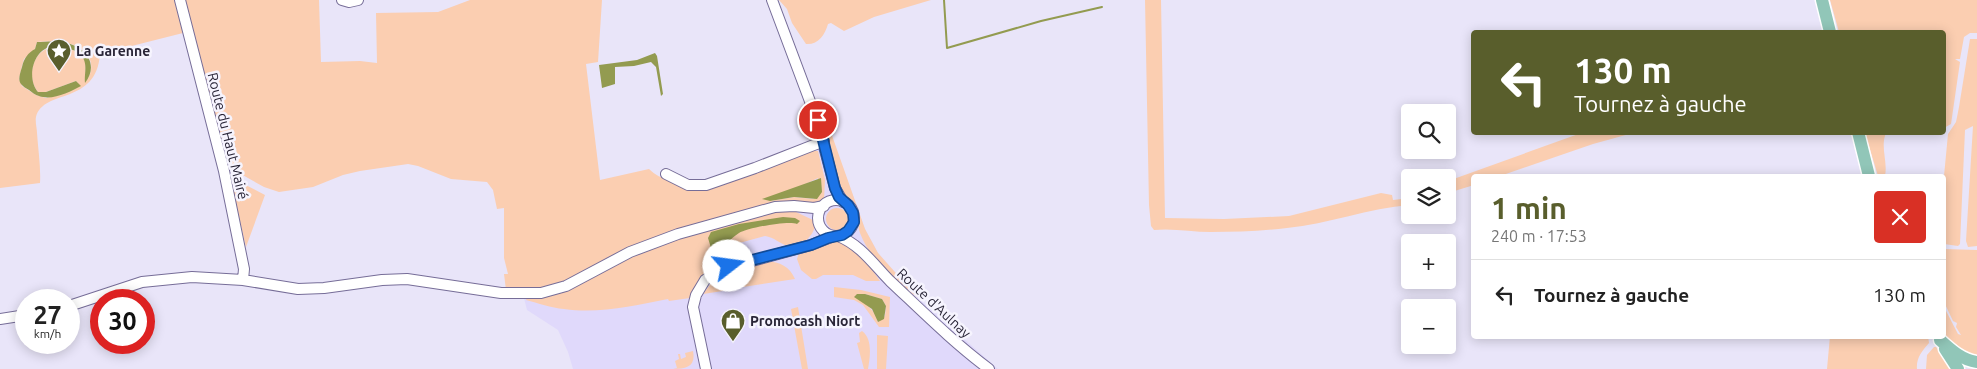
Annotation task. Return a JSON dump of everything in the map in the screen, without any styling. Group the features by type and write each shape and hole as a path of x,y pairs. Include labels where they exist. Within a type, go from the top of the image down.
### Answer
{"main road":[{"path":"1822,0 1830,30"},
{"path":"1859,135 1869,174"},
{"path":"1939,339 1966,360 1977,363"},
{"path":"1939,339 1958,369"},
{"path":"1968,369 1977,363"}],"street":[{"name":"Route du Haut Mairé","path":"180,0 224,170 244,269 244,280"},
{"path":"342,0 349,2 358,0"},
{"path":"772,0 818,120 827,161 828,189 825,205 820,213 815,236 804,246"},
{"path":"666,174 688,185 706,185 824,141"},
{"path":"706,369 693,311 694,299 701,286 712,274 722,269 836,236 848,231 853,225 852,210 843,202 835,188 827,161"},
{"path":"80,302 124,287 152,280 202,276 244,280 288,288 309,289 382,280 407,279 501,293 540,293 566,286 617,258 659,240 765,209 786,206 814,208 836,200 843,202"},
{"path":"786,206 806,212 819,223 826,233 836,236"},
{"name":"Route d'Aulnay","path":"853,225 864,253"},
{"name":"Route d'Aulnay","path":"836,236 849,241 864,253 901,291 989,369"},
{"path":"0,319 15,317"}],"shaded area":[{"path":"0,0 175,0 183,33 100,54 96,70 89,82 70,94 49,102 41,108 36,117 40,183 0,188","holes":["37,42 60,42 77,46 84,50 91,66 91,71 85,82 85,64 81,55 72,50 54,47 45,50 36,59 32,73 34,86 38,92 46,92 76,81 80,86 68,92 46,98 36,95 22,86 19,79 24,59 35,49"]},
{"path":"185,0 319,0 321,62 360,61 377,63 376,13 438,12 470,0 602,0 598,62 586,64 600,180 649,169 659,176 693,190 709,189 810,151 818,151 825,180 824,200 817,204 765,206 541,290 506,290 504,274 508,274 504,258 504,208 497,209 493,190 487,182 451,179 408,164 360,171 343,175 313,187 279,192 264,187 239,173 231,167 227,160","holes":["818,178 814,199 794,197 770,201"]},
{"path":"779,0 931,0 874,17 844,31 831,23 828,24 825,32 817,41 806,44 792,23 787,9"},
{"path":"1145,0 1161,0 1165,218 1224,219 1289,216 1381,193 1392,195 1393,200 1401,199 1401,206 1379,209 1302,226 1220,232 1154,230 1151,226"},
{"path":"1830,0 1977,0 1977,33 1970,33 1964,37 1960,59 1955,59 1960,62 1951,124 1946,127 1946,30 1838,30"},
{"path":"1970,39 1977,39 1977,246 1968,247 1966,241 1973,126 1965,130 1960,244 1958,246 1946,244 1946,174 1944,174 1948,134 1956,122"},
{"path":"37,42 69,43 82,50 90,61 91,68 85,83 85,66 82,56 74,50 54,46 41,52 34,64 32,79 38,92 46,92 76,81 81,86 55,97 44,97 38,96 22,85 19,78 23,64 30,52 35,49"},
{"path":"655,53 663,94 661,96 656,67 651,62 634,66 615,67 615,84 602,88 599,65 637,60"},
{"path":"826,123 865,229 878,253 918,298 884,269 864,243 859,230 856,208 842,193 835,175 823,125"},
{"path":"1576,135 1626,135 1593,144 1506,174 1471,174 1471,186 1456,191 1456,178"},
{"path":"1866,135 1885,135 1885,174 1877,174"},
{"path":"835,146 865,229 878,253 918,298 998,369 573,369 558,330 527,310 524,298 504,274 514,275 810,151"},
{"path":"230,177 265,195 246,247 244,239"},
{"path":"821,178 822,192 817,199 794,197 770,201 762,199"},
{"path":"837,208 845,211 848,219 845,227 837,230 829,227 826,219 829,211"},
{"path":"786,210 796,212 813,220 815,226 809,238 793,246 785,245 765,236 732,245 720,264 704,276 690,298 669,301 668,299 590,311 549,307 526,300 638,251 773,211"},
{"path":"783,217 795,218 800,221 797,224 777,224 743,231 732,238 716,256 711,256 708,238 711,232 739,224"},
{"path":"834,240 846,242 869,265 880,281 866,281 853,275 823,275 812,279 801,270 797,259 799,253"},
{"path":"1946,249 1977,250 1977,356 1963,351 1946,337 1946,311 1958,334 1961,335 1956,327 1957,323 1953,321 1946,306"},
{"path":"761,262 781,264 789,270 795,279 743,287 741,270 759,265"},
{"path":"725,274 729,290 703,294 712,282"},
{"path":"834,287 861,290 890,297 889,327 879,327 863,305 854,300 834,297","holes":["857,294 865,294 882,299 886,306 885,316 878,322 872,310"]},
{"path":"857,294 865,294 882,299 886,306 884,319 878,322 872,309 854,297"},
{"path":"798,307 808,369 802,369 791,309"},
{"path":"862,331 869,343 868,369 864,369 857,343 860,342 859,333"},
{"path":"877,335 888,336 886,369 877,369"},
{"path":"1830,339 1928,339 1929,343 1919,358 1917,369 1827,369"},
{"path":"1936,347 1951,369 1926,369 1927,355"},
{"path":"693,351 693,360 689,366 673,369 677,368 675,361 679,359 678,354 680,354 681,359 686,357 685,353"}],"waterway":[{"path":"944,0 947,48 1041,21 1102,7"}],"place":[{"name":"La Garenne","path":"59,72"},
{"name":"Promocash Niort","path":"733,342"}],"route":[{"path":"729,266 818,243 828,238 845,234 851,229 854,216 852,210 839,197 835,188 818,120"}]}
